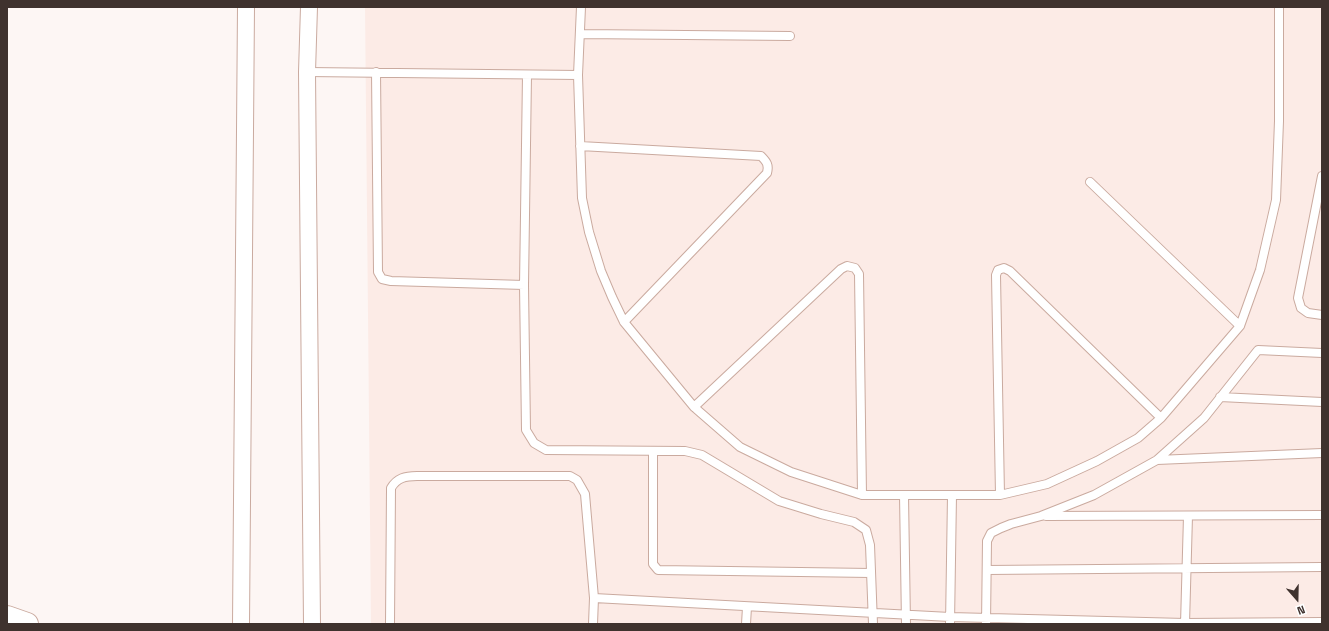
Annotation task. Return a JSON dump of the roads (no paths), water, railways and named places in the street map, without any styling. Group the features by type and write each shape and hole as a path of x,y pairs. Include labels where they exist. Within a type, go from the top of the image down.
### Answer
{"street":[{"path":"241,624 246,7"},
{"path":"308,7 307,72 312,624"},
{"path":"7,617 27,624"}],"lane":[{"path":"581,7 578,75 582,198 589,232 601,271 624,322 694,407 740,447 790,472 862,494 904,495 1000,495 1046,484 1097,461 1138,438 1162,418 1240,326 1260,270 1276,200 1279,121 1279,7"},
{"path":"581,34 790,36"},
{"path":"307,72 578,75"},
{"path":"376,72 378,272 382,279 391,281 524,284"},
{"path":"527,74 524,284 526,430 534,443 546,450 685,451 702,455 779,501 854,522 866,530 870,545 874,614 873,624"},
{"path":"580,146 761,156 767,161 767,174 624,322"},
{"path":"1322,176 1298,298 1301,308 1308,313 1322,315"},
{"path":"1090,182 1240,326"},
{"path":"694,407 841,269 847,266 855,268 858,274 862,494"},
{"path":"1000,495 996,275 998,270 1004,268 1010,271 1162,418"},
{"path":"986,621 987,541 991,533 1011,524 1041,516 1094,495 1157,460 1204,418 1258,350 1322,353"},
{"path":"1220,397 1322,402"},
{"path":"653,451 653,564 658,570 871,572"},
{"path":"1157,460 1322,453"},
{"path":"390,624 391,488 395,480 406,476 570,476 576,480 585,494 594,598 593,624"},
{"path":"904,495 906,624"},
{"path":"950,621 952,495"},
{"path":"1041,516 1322,516"},
{"path":"1185,623 1188,516"},
{"path":"987,570 1322,567"},
{"path":"594,598 907,615 950,621 1185,623 1322,622"},
{"path":"746,624 747,607"}]}
